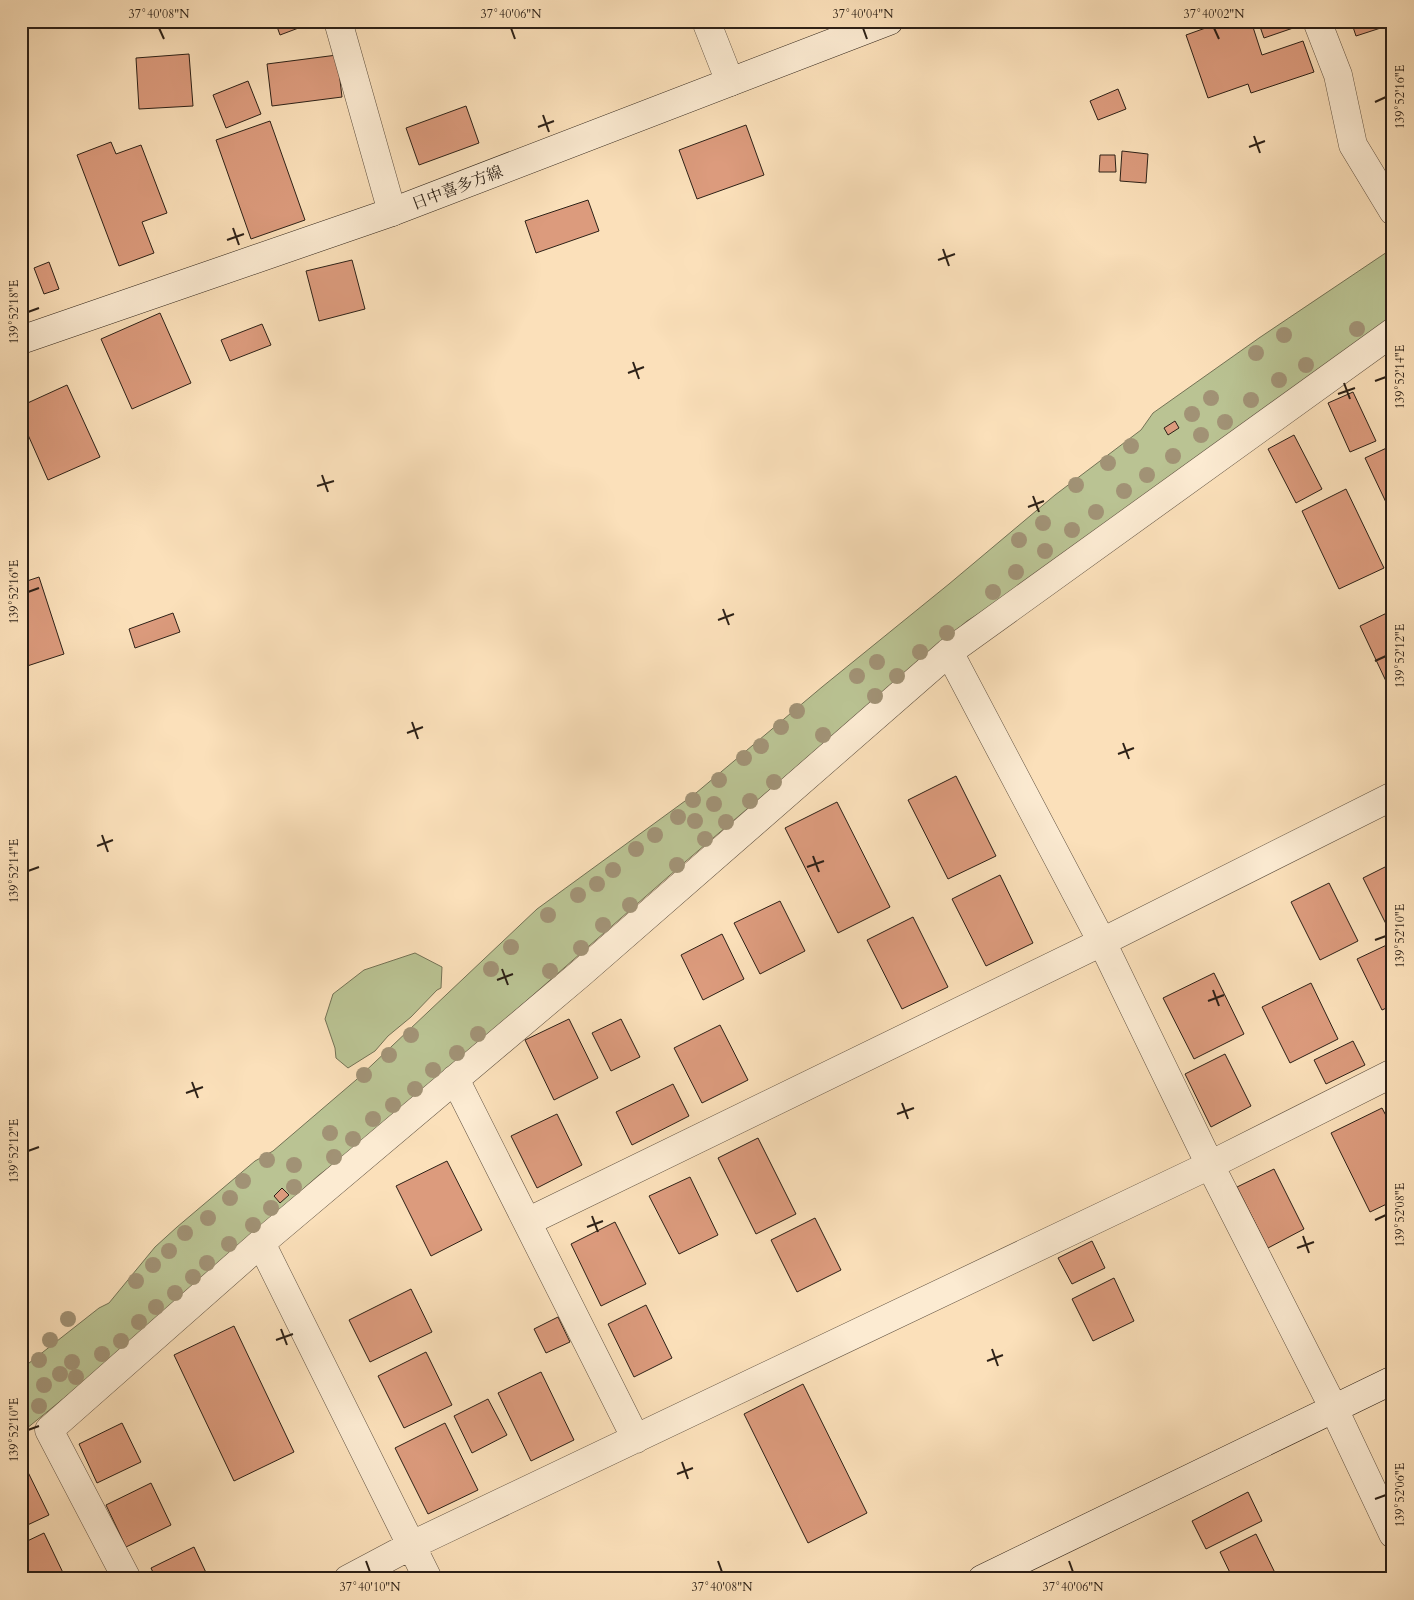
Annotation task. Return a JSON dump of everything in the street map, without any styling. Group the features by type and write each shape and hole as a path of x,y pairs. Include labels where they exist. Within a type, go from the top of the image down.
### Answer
{"street":[{"path":"338,21 392,212"},
{"path":"706,21 730,82"},
{"name":"日中喜多方線","path":"21,340 392,212 889,21"},
{"path":"1318,21 1338,75 1353,145 1393,211"},
{"path":"128,1579 49,1430 260,1243 580,974 950,652 1393,332"},
{"path":"950,652 1102,942 1210,1165 1334,1409 1393,1534"},
{"path":"527,1222 1102,942 1393,796"},
{"path":"348,1579 412,1545 1210,1165 1393,1073"},
{"path":"455,1079 636,1439"},
{"path":"260,1243 428,1579"},
{"path":"982,1579 1393,1380"}],"green space":[{"path":"1393,248 1393,320 1007,596 967,621 685,862 388,1122 319,1175 74,1390 21,1433 21,1370 99,1308 109,1303 155,1247 255,1161 273,1151 356,1080 537,909 696,793 1055,495 1141,430 1153,413 1259,338"},
{"path":"415,953 442,967 441,988 388,1036 375,1051 348,1068 336,1058 335,1048 325,1019 333,994 364,970"}],"building":[{"path":"275,21 317,21 280,35"},
{"path":"1225,21 1251,21 1262,55 1303,41 1314,72 1251,93 1248,84 1208,98 1186,35"},
{"path":"1258,21 1297,21 1299,26 1264,38"},
{"path":"1351,21 1393,21 1393,24 1356,36"},
{"path":"189,54 193,106 139,109 136,58"},
{"path":"337,55 342,97 272,106 267,64"},
{"path":"248,81 261,114 226,128 213,95"},
{"path":"1118,89 1126,109 1098,120 1090,101"},
{"path":"466,106 479,143 419,165 406,128"},
{"path":"270,121 305,220 251,239 216,140"},
{"path":"746,125 764,175 697,199 679,150"},
{"path":"111,142 116,154 141,145 167,213 142,222 154,253 119,266 77,155"},
{"path":"1122,151 1148,154 1146,183 1120,181"},
{"path":"1100,155 1115,155 1116,172 1099,172"},
{"path":"588,200 599,231 536,253 525,221"},
{"path":"352,260 365,309 319,321 306,271"},
{"path":"49,262 59,289 44,294 34,268"},
{"path":"160,313 191,383 132,409 101,339"},
{"path":"262,324 271,345 230,361 221,340"},
{"path":"67,385 100,457 48,480 21,419 21,406"},
{"path":"1353,392 1376,441 1350,452 1328,403"},
{"path":"1175,421 1179,428 1168,435 1164,428"},
{"path":"1294,435 1322,489 1296,503 1268,449"},
{"path":"1393,445 1393,517 1365,458"},
{"path":"1346,489 1384,568 1339,589 1302,511"},
{"path":"39,577 64,654 21,668 21,583"},
{"path":"1393,610 1393,696 1360,626"},
{"path":"173,613 180,632 135,648 129,629"},
{"path":"956,776 996,856 948,879 908,800"},
{"path":"837,802 890,907 838,933 785,828"},
{"path":"1393,863 1393,933 1391,934 1363,878"},
{"path":"1000,875 1033,943 986,966 952,899"},
{"path":"1329,883 1358,941 1320,960 1291,902"},
{"path":"780,901 805,951 760,974 734,923"},
{"path":"913,917 948,987 902,1009 867,940"},
{"path":"722,934 744,979 703,1000 681,955"},
{"path":"1393,942 1393,1005 1382,1010 1357,959"},
{"path":"1214,973 1244,1034 1194,1059 1163,998"},
{"path":"1311,983 1338,1039 1290,1063 1262,1007"},
{"path":"569,1019 598,1078 554,1100 525,1040"},
{"path":"621,1019 640,1057 611,1071 592,1033"},
{"path":"720,1025 748,1080 702,1103 674,1048"},
{"path":"1353,1041 1365,1065 1326,1084 1314,1060"},
{"path":"1225,1054 1251,1106 1211,1127 1185,1074"},
{"path":"673,1084 689,1116 632,1145 616,1112"},
{"path":"1382,1108 1393,1129 1393,1201 1370,1212 1331,1133"},
{"path":"557,1114 582,1165 537,1188 511,1136"},
{"path":"758,1138 796,1214 756,1234 718,1158"},
{"path":"447,1161 482,1230 431,1256 396,1186"},
{"path":"1274,1169 1304,1229 1268,1248 1237,1187"},
{"path":"690,1177 718,1235 679,1254 649,1196"},
{"path":"282,1188 289,1195 280,1203 274,1196"},
{"path":"815,1218 841,1270 797,1292 771,1240"},
{"path":"615,1222 646,1284 601,1306 571,1244"},
{"path":"1092,1241 1105,1268 1072,1284 1058,1258"},
{"path":"1114,1278 1134,1321 1093,1341 1072,1299"},
{"path":"411,1289 432,1332 370,1362 349,1320"},
{"path":"646,1305 672,1358 634,1377 608,1324"},
{"path":"558,1317 570,1342 546,1353 534,1329"},
{"path":"234,1326 294,1452 234,1481 174,1355"},
{"path":"426,1352 452,1405 404,1428 378,1376"},
{"path":"541,1372 574,1440 531,1461 498,1393"},
{"path":"803,1384 867,1513 808,1543 744,1414"},
{"path":"488,1399 507,1435 472,1453 454,1416"},
{"path":"122,1423 141,1462 97,1483 79,1444"},
{"path":"445,1423 478,1490 428,1514 395,1448"},
{"path":"23,1462 49,1515 21,1528 21,1463"},
{"path":"151,1483 171,1525 126,1547 106,1505"},
{"path":"1248,1492 1262,1521 1206,1549 1192,1521"},
{"path":"44,1533 66,1579 21,1579 21,1544"},
{"path":"1256,1534 1278,1579 1233,1579 1220,1552"},
{"path":"194,1547 209,1579 156,1579 151,1568"}]}
